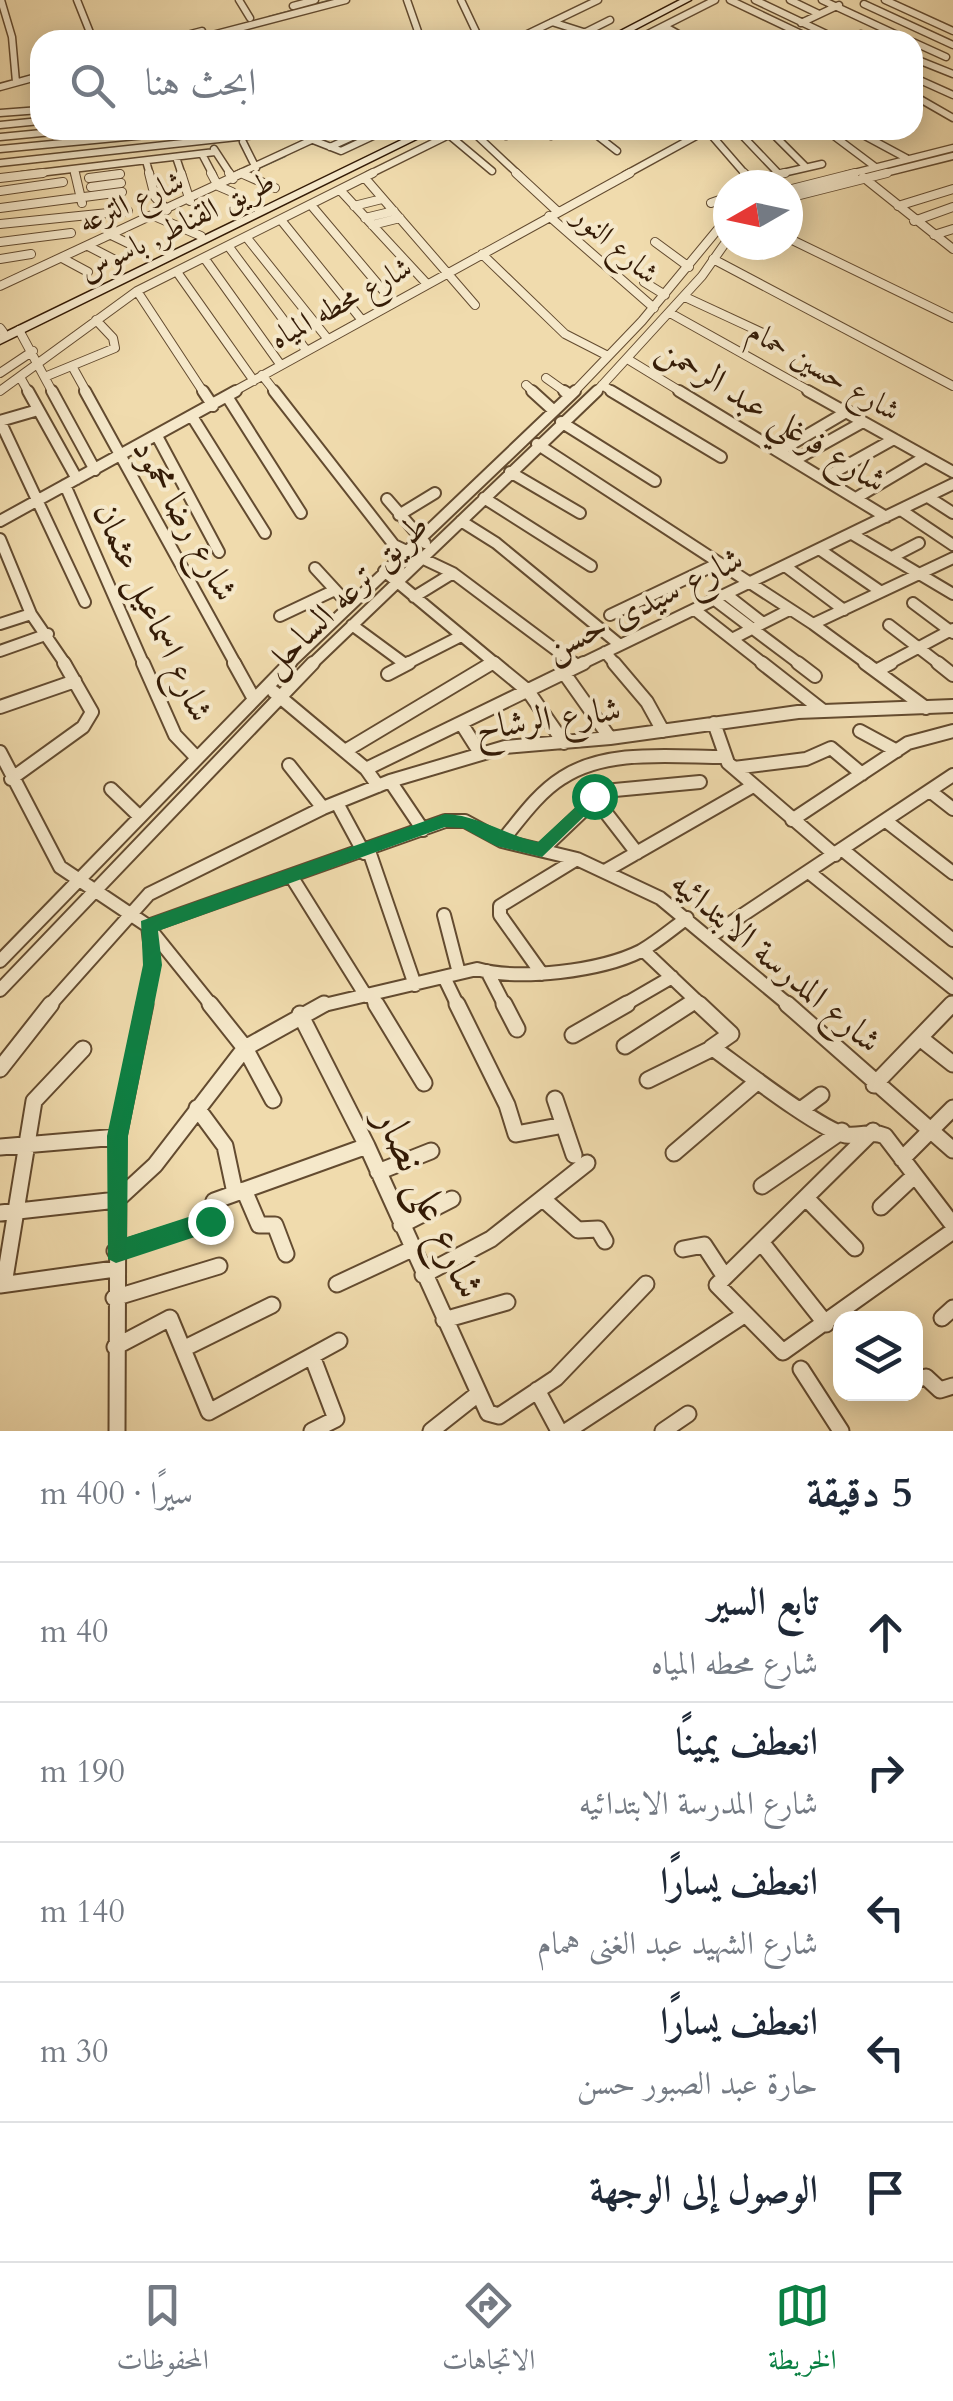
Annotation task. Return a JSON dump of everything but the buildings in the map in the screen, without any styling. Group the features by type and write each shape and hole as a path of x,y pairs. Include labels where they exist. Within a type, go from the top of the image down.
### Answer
{"main road":[{"path":"621,30 682,1"},
{"name":"طريق القناطر, باسوس","path":"1,333 406,140"},
{"name":"طريق القناطر, باسوس","path":"1,333 19,330 407,140"}],"street":[{"path":"78,0 89,30"},
{"path":"239,0 250,18"},
{"path":"205,30 315,0"},
{"path":"237,30 346,0"},
{"path":"406,0 417,30"},
{"path":"461,0 475,30"},
{"path":"536,30 598,0"},
{"path":"656,30 715,0"},
{"path":"730,0 791,29 839,3"},
{"path":"755,0 819,30"},
{"path":"790,0 820,14"},
{"path":"822,0 839,3 890,30"},
{"path":"886,0 953,31"},
{"path":"682,1 700,7"},
{"path":"864,4 919,30"},
{"path":"1,6 13,44 16,79"},
{"path":"565,16 599,26"},
{"path":"592,30 610,20"},
{"path":"552,22 577,30"},
{"path":"0,28 5,23"},
{"path":"664,26 671,30"},
{"path":"923,32 953,46"},
{"path":"0,38 13,44"},
{"path":"0,45 13,44"},
{"path":"0,54 13,44"},
{"path":"923,46 949,56"},
{"path":"929,61 949,56"},
{"path":"923,60 953,74"},
{"path":"0,65 14,63"},
{"path":"0,77 30,80"},
{"path":"0,90 16,79"},
{"path":"923,81 953,95"},
{"path":"0,90 30,83"},
{"path":"923,101 953,118"},
{"path":"11,102 12,112"},
{"path":"0,113 30,109"},
{"path":"0,125 30,122"},
{"path":"0,137 30,134"},
{"path":"0,149 94,140"},
{"path":"0,163 211,140 233,179"},
{"path":"264,140 278,157"},
{"name":"شارع الترعه","path":"0,286 190,200 278,157 303,140"},
{"path":"318,140 341,151 365,140"},
{"path":"330,147 345,140"},
{"path":"0,391 137,291 438,140"},
{"path":"457,140 492,171"},
{"name":"شارع النور","path":"482,140 553,214 654,308"},
{"path":"603,140 617,151"},
{"name":"شارع محطه المياه","path":"0,521 193,418 326,338 689,140"},
{"path":"715,140 741,170"},
{"path":"747,140 775,170"},
{"path":"779,140 806,167"},
{"path":"839,140 874,166"},
{"path":"873,140 906,158"},
{"path":"243,142 256,168"},
{"path":"0,208 82,197 146,161 215,152"},
{"path":"202,154 218,186 232,192"},
{"path":"803,186 906,158 952,155"},
{"path":"803,194 952,155"},
{"path":"176,157 190,200"},
{"path":"146,161 155,197 167,210"},
{"path":"794,170 822,164"},
{"path":"0,178 74,169 120,178"},
{"path":"74,169 82,197 81,214"},
{"path":"243,174 275,188"},
{"path":"863,177 953,249"},
{"path":"90,182 120,178"},
{"path":"120,178 128,212 141,222"},
{"path":"365,178 445,275 475,305"},
{"path":"0,191 64,182"},
{"path":"898,206 953,188"},
{"path":"340,190 427,284"},
{"path":"354,206 382,199"},
{"path":"104,202 102,214 113,235 138,248"},
{"path":"33,204 35,220"},
{"path":"311,205 394,302"},
{"path":"914,220 953,207"},
{"path":"0,224 128,212"},
{"path":"368,222 397,215"},
{"path":"154,216 201,236"},
{"path":"281,220 361,319"},
{"path":"934,236 953,229"},
{"path":"0,242 70,233"},
{"name":"طريق ترعه الساحل","path":"0,961 267,686 570,396 654,308 713,237"},
{"path":"248,238 326,338"},
{"path":"656,242 689,268"},
{"path":"803,245 953,318"},
{"path":"88,246 116,260"},
{"path":"229,247 306,350"},
{"path":"0,260 31,254"},
{"path":"482,254 565,334 608,356"},
{"path":"62,258 88,272"},
{"path":"206,259 280,364"},
{"path":"713,260 953,386"},
{"name":"طريق ترعه الساحل","path":"0,990 280,696 400,584 537,444 629,360 713,260"},
{"path":"176,272 386,536 405,552 453,573 577,666"},
{"path":"644,282 665,295"},
{"path":"137,291 213,406"},
{"path":"684,297 765,334"},
{"name":"شارع حسين حمام","path":"670,314 953,472"},
{"path":"47,376 115,348 96,320"},
{"path":"19,330 40,362 95,470"},
{"path":"0,373 33,351"},
{"name":"شارع فرغلي عبد الرحمن","path":"629,360 886,517"},
{"name":"شارع رضا محمود","path":"72,366 118,457 254,699"},
{"path":"20,377 77,479"},
{"path":"546,378 570,396"},
{"path":"526,385 554,410"},
{"path":"602,385 721,457"},
{"path":"228,398 301,513"},
{"path":"38,410 0,421 85,602"},
{"path":"780,450 848,411"},
{"path":"193,418 264,533"},
{"path":"561,422 655,481"},
{"path":"795,460 862,422"},
{"path":"158,436 220,552"},
{"path":"824,478 894,439"},
{"path":"537,444 813,624 929,708 950,731 920,738 792,820"},
{"path":"856,498 925,457"},
{"path":"510,472 580,513"},
{"name":"شارع اسماعيل عثمان","path":"65,485 176,735 197,758"},
{"name":"شارع سيدى حسن","path":"366,769 951,488"},
{"path":"399,515 435,494"},
{"path":"928,497 953,513"},
{"path":"484,498 591,566"},
{"path":"387,499 418,540 434,547"},
{"path":"901,510 953,545"},
{"path":"460,520 496,543 620,644"},
{"path":"852,534 953,594"},
{"path":"0,539 4,559 31,614 48,634 92,712 89,722 10,779"},
{"path":"892,558 919,543"},
{"path":"819,550 880,591"},
{"path":"813,624 953,558"},
{"path":"610,615 716,564"},
{"path":"785,566 844,610"},
{"path":"314,568 349,605"},
{"path":"384,571 528,690 564,743"},
{"path":"414,596 453,573"},
{"path":"280,616 335,590"},
{"path":"721,598 814,676"},
{"path":"876,671 952,631 913,603"},
{"path":"695,610 822,710"},
{"path":"732,639 790,610"},
{"path":"0,624 31,614"},
{"path":"352,625 405,664"},
{"path":"889,625 953,674"},
{"path":"0,650 48,634"},
{"path":"388,674 461,636"},
{"path":"604,652 637,689 663,731"},
{"path":"345,751 494,662"},
{"path":"564,672 610,738"},
{"path":"0,707 75,680"},
{"path":"267,686 384,784 422,830"},
{"name":"شارع الرشاح","path":"0,1069 127,915 150,894 323,808 384,784 480,753 822,710 953,706"},
{"path":"461,723 480,753"},
{"path":"714,723 724,757 753,786 792,820 953,940"},
{"path":"860,731 897,751"},
{"path":"734,768 806,760 831,748 862,774"},
{"path":"0,752 10,779 60,866 78,883 150,928 245,1048 273,1100"},
{"path":"502,842 562,776 582,767 618,760 724,757"},
{"path":"289,764 323,808"},
{"path":"711,936 953,775"},
{"path":"542,850 594,796 626,786 700,782"},
{"path":"605,871 753,786"},
{"path":"111,789 140,818"},
{"path":"930,791 953,809"},
{"path":"594,796 637,853"},
{"path":"338,803 367,852 415,984"},
{"name":"شارع المدرسة الابتدائيه","path":"150,928 422,830 458,820 474,824 502,842 577,859 660,898 711,936 874,1085 953,1150"},
{"path":"886,821 953,872"},
{"path":"542,974 500,916 500,906 577,859"},
{"path":"810,873 953,988"},
{"path":"291,876 424,1083"},
{"path":"444,915 452,975 516,1134 564,1125"},
{"path":"8,1212 117,1200 155,1165 245,1048 326,1002 486,969 502,976 607,964 643,950 687,918"},
{"path":"117,1431 114,1298 118,1136 152,965 150,928"},
{"path":"643,950 731,1034 648,1080"},
{"path":"486,969 517,1029"},
{"path":"573,1035 672,978"},
{"path":"625,1046 696,1000"},
{"path":"874,1085 953,1004"},
{"name":"شارع على نصار","path":"300,1014 367,1146 488,1413 499,1416 537,1390"},
{"path":"920,1038 953,1064"},
{"path":"683,1248 703,1244 744,1315 778,1351 785,1351 953,1228 885,1136 873,1131 848,1135 711,1048"},
{"path":"82,1049 38,1096 8,1212 2,1284 115,1260 210,1221"},
{"path":"674,1153 758,1081"},
{"path":"802,1109 821,1095"},
{"path":"423,1275 491,1240 543,1199 580,1159 555,1100"},
{"path":"197,1108 224,1146 240,1192 258,1225 276,1226 286,1254"},
{"path":"902,1159 953,1108"},
{"path":"762,1186 842,1131"},
{"path":"721,1281 873,1131"},
{"path":"0,1147 118,1136"},
{"path":"214,1201 367,1146"},
{"path":"378,1172 431,1151"},
{"path":"880,1207 914,1176"},
{"path":"806,1198 855,1248"},
{"path":"401,1225 452,1199"},
{"path":"543,1199 578,1230 598,1229 605,1241"},
{"path":"761,1242 826,1324"},
{"path":"337,1284 412,1249"},
{"path":"114,1298 218,1266"},
{"path":"559,1431 537,1390 556,1378 646,1284"},
{"path":"444,1320 508,1302"},
{"path":"183,1349 272,1305"},
{"path":"567,1431 744,1315"},
{"path":"115,1347 169,1318 204,1408 209,1412 339,1341"},
{"path":"312,1356 336,1419 312,1431"},
{"path":"801,1369 841,1431"},
{"path":"923,1380 940,1390 953,1386"},
{"path":"431,1431 479,1394"},
{"path":"663,1431 688,1414"}],"waterway":[{"path":"269,17 332,0"},
{"path":"542,30 550,26"},
{"path":"248,173 285,156"}],"route":[{"path":"210,1221 116,1252 118,1136 152,965 154,948 148,926 445,820 465,821 502,842 542,850 594,796"}]}
